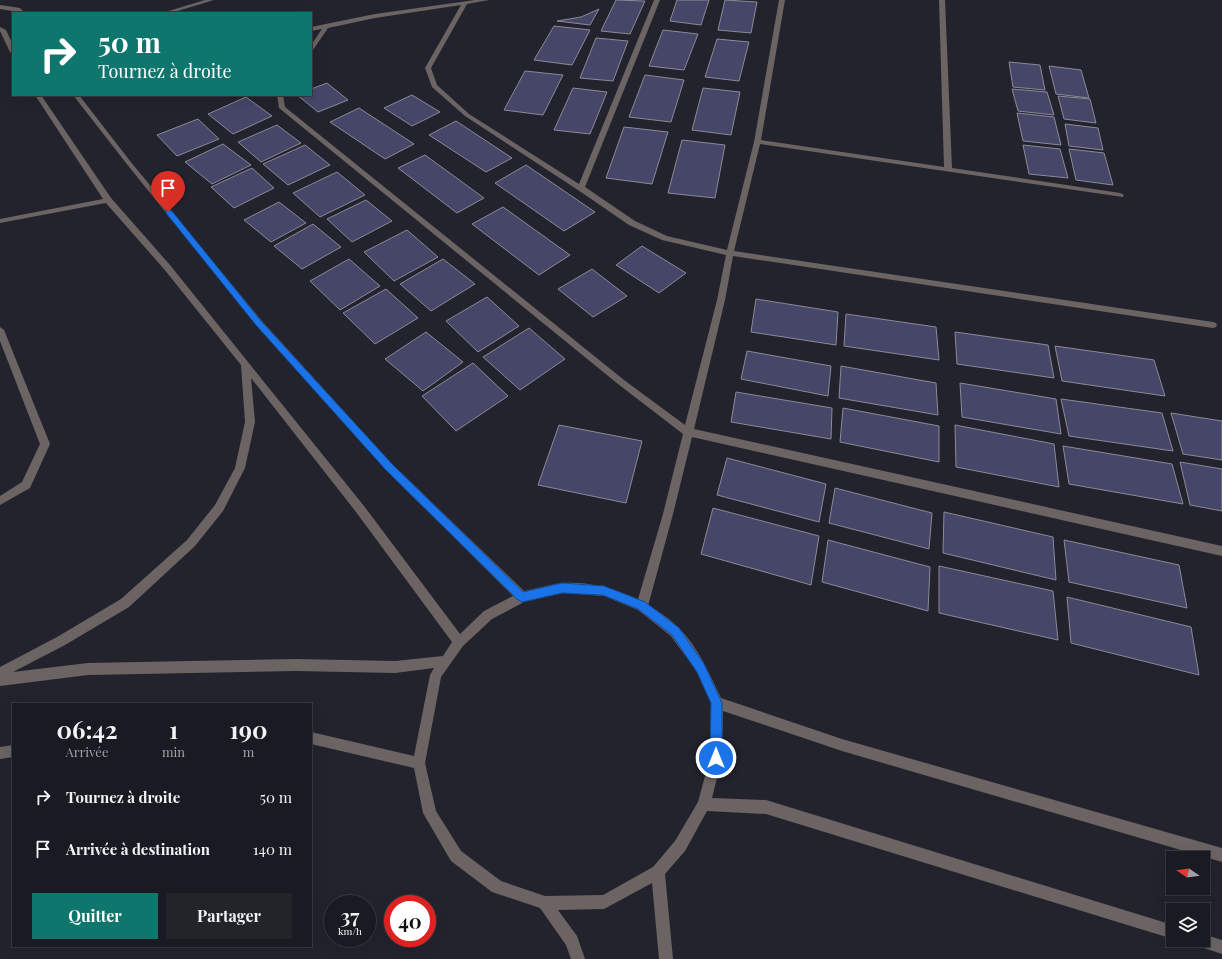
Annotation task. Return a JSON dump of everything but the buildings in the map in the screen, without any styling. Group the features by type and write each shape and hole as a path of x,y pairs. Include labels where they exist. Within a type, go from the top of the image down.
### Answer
{"street":[{"path":"169,12 211,0"},
{"path":"312,29 375,16 486,0"},
{"path":"581,188 657,0"},
{"path":"642,606 668,514 721,300 730,253 757,142 782,0"},
{"path":"942,0 948,169"},
{"path":"465,3 428,68 434,86 467,114 632,223 665,238 730,253 1213,325"},
{"path":"0,7 18,9 21,12"},
{"path":"312,48 326,27"},
{"path":"0,29 3,30 12,50"},
{"path":"39,96 108,200 167,267 245,364 360,509 459,642"},
{"path":"77,96 128,162 264,329 388,466 522,597"},
{"path":"280,96 282,108 621,382 688,432 1222,551"},
{"path":"757,142 1120,195"},
{"path":"0,221 108,200"},
{"path":"0,330 45,444 26,485 0,501"},
{"path":"0,673 61,641 125,603 191,543 219,508 240,468 250,422 245,364"},
{"path":"562,588 604,591 642,606 675,632 701,668 717,703 716,758 704,804 680,846 658,872 604,902 545,903 497,887 456,856 430,813 419,763 436,675 459,642 488,615 522,597 562,588"},
{"path":"0,680 88,669 296,665 394,667 446,661"},
{"path":"717,703 842,745 1222,855"},
{"path":"312,738 419,763"},
{"path":"0,753 12,751"},
{"path":"704,804 766,806 1166,930"},
{"path":"658,872 666,959"},
{"path":"545,903 572,941 578,959"},
{"path":"1210,943 1222,947"}],"route":[{"path":"168,212 259,323 388,466 522,597 562,588 604,591 642,606 675,632 701,668 717,703 716,758"}]}
